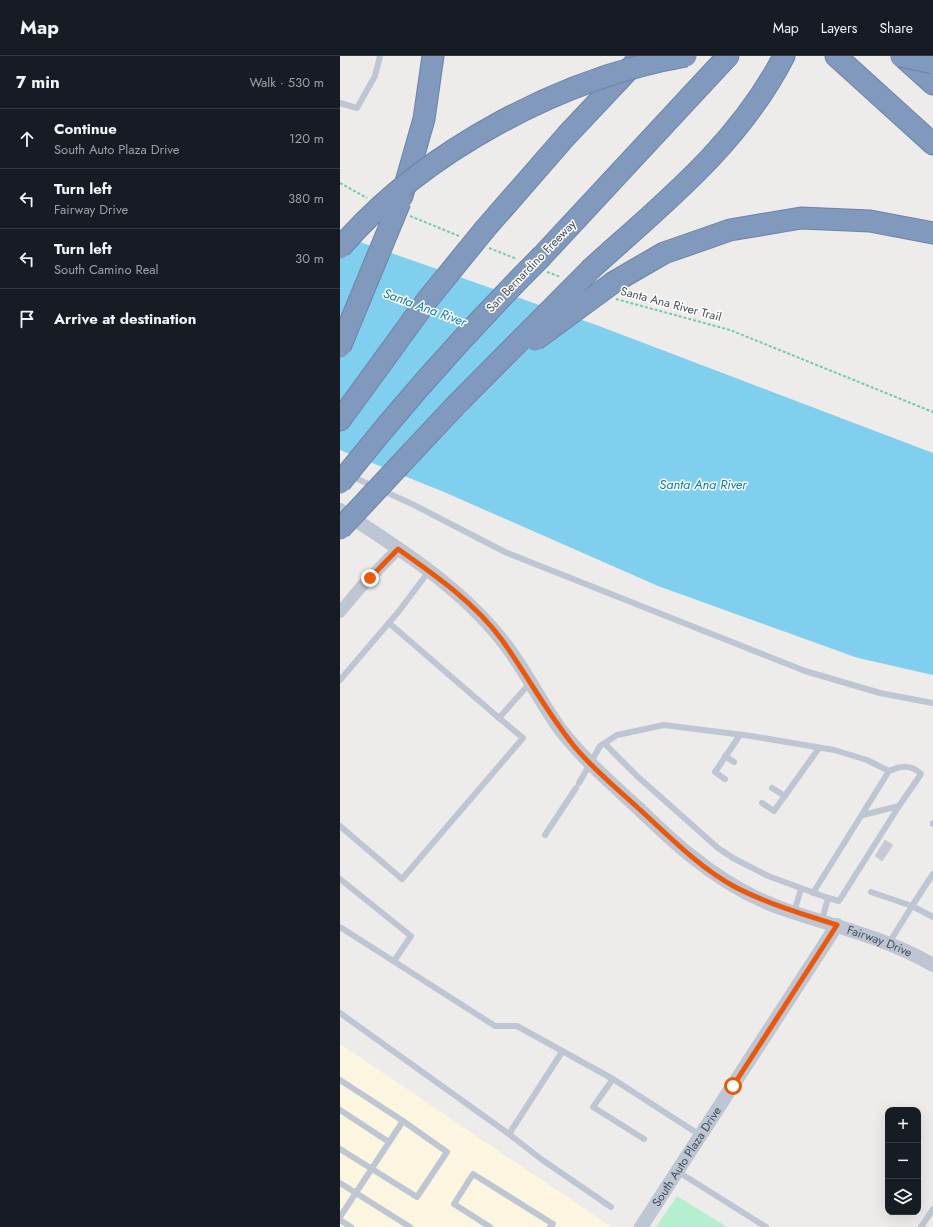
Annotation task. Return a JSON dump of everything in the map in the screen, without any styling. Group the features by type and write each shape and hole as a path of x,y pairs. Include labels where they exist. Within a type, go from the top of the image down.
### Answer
{"highway":[{"path":"340,347 400,202 424,119 433,56"},
{"path":"340,420 428,299 486,238 567,135 641,56"},
{"path":"340,248 394,196 420,174 478,135 510,117 578,86 657,61 686,56"},
{"name":"San Bernardino Freeway","path":"340,483 478,320 537,263 728,56"},
{"path":"340,529 456,405 592,268 710,160 754,107 784,56"},
{"path":"836,56 933,144"},
{"path":"902,56 933,62"},
{"path":"902,56 933,84"},
{"path":"456,405 535,340 613,290 664,254 730,230 801,218 870,221 933,233"}],"street":[{"name":"Fairway Drive","path":"340,510 429,571 467,602 502,639 560,728 591,764 688,854 712,872 749,893 794,912 889,942 933,965"},
{"path":"340,612 361,587 398,549"},
{"name":"South Auto Plaza Drive","path":"641,1227 837,925"}],"lane":[{"path":"340,103 357,108 375,76 380,56"},
{"path":"340,471 414,505 505,552 805,670 880,693 933,703"},
{"path":"340,680 389,623 429,571"},
{"path":"340,826 402,879 523,738 389,623"},
{"path":"499,718 530,683"},
{"path":"545,835 591,764 600,746 617,735 664,725 740,735 818,748 867,760 889,771"},
{"path":"725,779 715,772 740,735"},
{"path":"605,744 637,776 718,848 754,869 813,894 839,901 921,774 916,769 902,766 889,771 813,894"},
{"path":"762,803 774,811 818,748"},
{"path":"725,756 734,762"},
{"path":"772,788 785,796"},
{"path":"863,815 899,806"},
{"path":"889,942 933,874"},
{"path":"340,879 411,936 394,962"},
{"path":"794,912 801,889"},
{"path":"871,892 912,906 933,917"},
{"path":"822,920 828,898"},
{"path":"340,927 495,1026 517,1026 562,1052 614,1079 700,1135"},
{"path":"340,1012 542,1159 611,1207"},
{"path":"509,1134 562,1052"},
{"path":"614,1079 593,1107 644,1139"},
{"path":"340,1080 447,1152 417,1197 340,1149"},
{"path":"340,1110 390,1142"},
{"path":"351,1227 340,1219 403,1121"},
{"path":"677,1171 766,1227"},
{"path":"490,1227 454,1204 473,1174 552,1224 550,1227"},
{"path":"340,1183 410,1227"},
{"path":"921,1227 933,1209"}],"path":[{"path":"340,183 370,199"},
{"path":"408,216 466,239"},
{"path":"486,238 568,280"},
{"name":"Santa Ana River Trail","path":"613,290 626,303 730,330 933,412"}],"shaded area":[{"path":"340,1044 610,1226 340,1227"}],"green space":[{"path":"677,1196 727,1227 656,1227"}],"water":[{"name":"Santa Ana River","path":"340,235 599,326 933,453 933,675 858,658 658,586 444,492 340,450"}],"building":[{"path":"885,840 893,845 882,861 875,856"}],"route":[{"path":"370,578 398,549 427,570 467,602 502,639 560,728 575,747 600,773 688,854 734,886 785,909 837,925 733,1086"}]}
